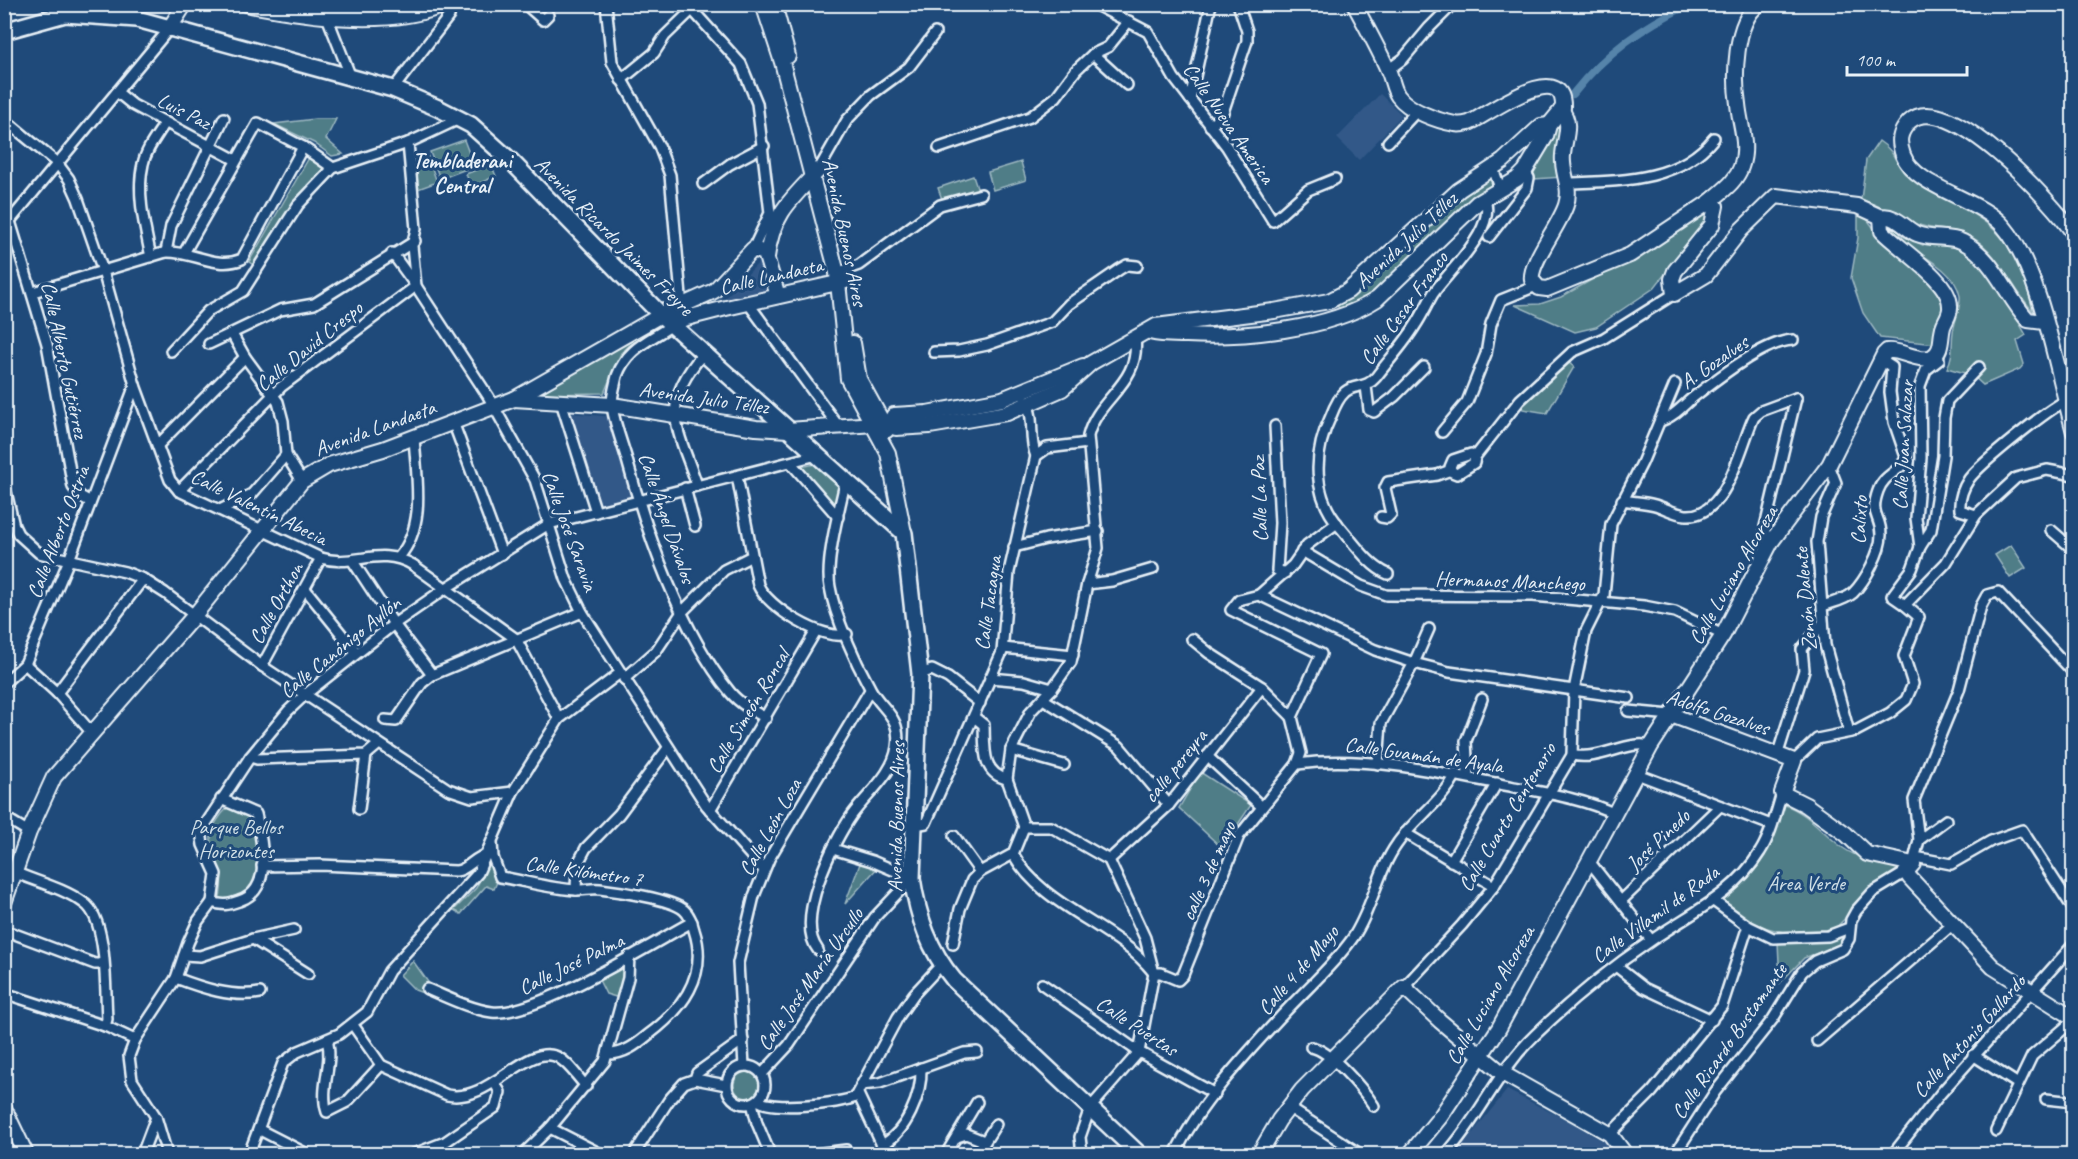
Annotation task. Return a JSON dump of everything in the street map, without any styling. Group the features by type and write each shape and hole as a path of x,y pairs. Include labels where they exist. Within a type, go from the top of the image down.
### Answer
{"main road":[{"name":"Avenida Ricardo Jaimes Freyre","path":"4,31 35,20 76,13 137,19 352,80 393,89 471,125 511,161 702,355 904,532"},
{"name":"Avenida Buenos Aires","path":"904,532 920,674 912,878 916,909 941,965 954,980 1139,1155"}],"street":[{"path":"7,224 169,29 185,4"},
{"path":"245,4 321,7 394,7 409,4"},
{"path":"321,7 393,19 419,14 449,4 449,16 393,89"},
{"path":"525,4 543,20 548,15"},
{"path":"606,4 609,51 621,80 659,146 670,175 682,307"},
{"name":"Avenida Buenos Aires","path":"764,4 815,174"},
{"name":"Avenida Buenos Aires","path":"774,4 841,277 848,379 881,424 895,492 899,499 904,532"},
{"name":"Calle Nueva America","path":"1094,4 1148,32 1190,99 1240,166 1273,221 1308,189 1335,179"},
{"path":"1190,99 1211,4"},
{"path":"1210,126 1222,115 1247,41 1247,31 1238,4"},
{"path":"1354,4 1388,70 1397,95 1417,111 1456,124 1468,123 1509,99 1540,88 1550,88 1559,95 1568,131 1562,159 1569,196 1558,227 1532,270 1532,280 1536,286"},
{"path":"1388,70 1403,59 1453,4"},
{"path":"1442,432 1467,402 1486,354 1491,324 1501,300 1536,286 1547,289 1630,255 1711,201 1730,185 1742,165 1744,131 1738,105 1738,50 1748,18 1759,4"},
{"path":"621,80 654,53 665,36 692,6 741,64 750,81 760,113 764,146 730,164 703,184"},
{"path":"321,7 352,80"},
{"path":"939,148 1030,117 1056,97 1076,70 1093,54 1107,46 1129,21"},
{"path":"767,257 770,241 783,210 798,188 815,174 847,120 871,95 909,67 935,33"},
{"path":"1093,54 1127,84"},
{"name":"Luis Paz","path":"117,92 133,105 236,160"},
{"name":"Avenida Julio Téllez","path":"1141,334 1234,337 1274,332 1359,309 1377,298 1484,197 1517,179 1525,171 1546,136 1549,125 1561,110"},
{"path":"1388,142 1417,111"},
{"path":"2073,234 2052,206 2026,179 1985,144 1952,121 1942,116 1923,116 1912,119 1900,135 1899,144 1904,158 1912,169 1929,181 1983,208 2006,229 2024,260 2044,322 2073,432"},
{"path":"166,252 171,226 189,187 213,146 224,118"},
{"name":"Calle Valentín Abecia","path":"4,119 57,163 69,179 103,271 135,385 170,480 179,492 263,529 321,558 332,561 368,556 399,557"},
{"path":"171,351 208,311 243,291 298,205 333,168 408,143 457,120"},
{"path":"151,257 143,210 141,175 143,162 165,123"},
{"path":"184,253 258,123 303,147 333,168"},
{"name":"Avenida Julio Téllez","path":"984,410 1020,392 1090,363 1141,334 1162,325 1274,311 1333,299 1348,291 1459,190 1493,168 1541,126 1549,125"},
{"path":"1568,183 1644,177 1693,160 1714,138"},
{"name":"Calle José Saravia","path":"408,143 416,285 494,406 535,480 566,579 582,612 710,810 763,869"},
{"name":"Avenida Landaeta","path":"4,903 29,832 54,777 194,616 302,481 329,465 414,437 514,399 666,320 682,307 714,291 753,249 770,213 764,146"},
{"path":"33,292 166,252 184,253 221,264 242,259 303,147"},
{"path":"1493,168 1500,188"},
{"path":"1489,237 1527,188 1529,178 1525,171"},
{"name":"Calle Landaeta","path":"666,320 683,319 778,296 841,277 940,205 981,194"},
{"path":"1381,517 1390,516 1385,488 1388,482 1437,475 1451,470 1453,460 1471,454 1475,457 1487,446 1520,400 1572,352 1604,338 1706,275 1741,230 1776,196 1857,206 1881,217 1890,216 1916,233 1927,237 1962,241 1992,269 2028,320 2044,322"},
{"name":"Calle Cesar Franco","path":"1388,574 1376,568 1337,523 1318,480 1321,437 1341,396 1351,388 1366,386 1409,335 1439,286 1469,249 1486,215 1484,197"},
{"path":"1674,294 1672,279 1675,271 1712,225 1716,206 1711,201"},
{"path":"1881,217 1882,231 1929,272 1950,301 1950,310 1943,326 1938,352 1926,359 1905,352 1887,351 1881,360"},
{"name":"Calle Alberto Gutiérrez","path":"7,224 33,292 47,344 73,487 80,496 89,501"},
{"path":"209,344 280,310 314,304 392,253 415,241"},
{"path":"753,249 761,250 767,257 778,296"},
{"path":"392,253 416,285"},
{"path":"934,352 987,345 1052,322 1069,304 1120,269 1127,265 1137,266"},
{"name":"Calle David Crespo","path":"179,492 291,379 416,285"},
{"path":"714,291 726,308"},
{"path":"1333,299 1338,316"},
{"path":"748,303 839,427"},
{"path":"1274,311 1274,332"},
{"name":"Calle Ángel Dávalos","path":"666,320 629,354 617,377 612,405 638,501 682,612 700,647 729,691 744,705 766,718"},
{"path":"232,334 245,357 274,394 283,421 286,455 302,481"},
{"path":"953,944 963,898 972,880 980,872 1013,854 1024,827 1007,779 1011,750 1031,711 1052,689 1073,655 1087,584 1098,548 1088,443 1091,427 1127,380 1134,365 1141,334"},
{"name":"A. Gozalves","path":"1660,421 1671,416 1719,378 1759,352 1777,343 1793,340"},
{"name":"Calle Juan Salazar","path":"1920,547 1916,518 1921,458 1920,386 1926,370 1939,360 1938,352"},
{"path":"697,485 673,415 683,382 702,355"},
{"path":"158,445 245,357"},
{"name":"Calle Luciano Alcoreza","path":"1410,1155 1441,1116 1499,1028 1651,746 1723,635 1771,542 1829,465 1881,360"},
{"name":"Calixto","path":"1823,606 1853,593 1866,573 1880,542 1880,527 1873,511 1877,493 1885,476 1900,467 1906,457 1894,422 1890,392 1892,367 1881,360"},
{"name":"Avenida Julio Téllez","path":"514,399 612,405 788,430 839,427 881,424 894,415 928,420 1029,405 1062,389 1090,363"},
{"path":"1366,386 1369,409 1374,412 1394,397 1424,367"},
{"path":"1979,367 1947,401 1944,409 1943,456 1935,516 1931,530 1920,547 1912,568 1892,596 1905,605 1946,563 1976,515 2010,482 2024,474 2047,470 2073,476"},
{"name":"Calle Cuarto Centenario","path":"1259,1155 1288,1107 1404,987 1494,886 1572,755 1574,690 1586,631 1602,604 1611,524 1675,384"},
{"name":"Calle Alberto Ostria","path":"4,683 25,664 69,560 89,501 135,385"},
{"path":"1020,392 1029,405 1036,456 1047,448 1088,443"},
{"path":"1622,500 1688,515 1704,509 1720,494 1738,466 1754,417 1761,411 1796,398 1765,527 1765,533 1771,542"},
{"path":"1976,515 1960,510 1960,499 1969,479 2050,410 2066,401"},
{"path":"561,402 596,512"},
{"path":"453,422 502,554"},
{"name":"Calle La Paz","path":"1275,426 1281,572"},
{"path":"414,437 416,524 407,548 399,557 516,639 559,720"},
{"path":"220,510 252,494 286,455"},
{"name":"Calle Canónigo Ayllón","path":"167,1155 156,1117 130,1074 129,1056 135,1040 176,978 198,921 212,902 216,887 216,874 201,836 204,825 250,757 288,711 356,652 394,624 446,588 549,524 817,455"},
{"name":"Calle Tacagua","path":"915,825 926,823 1003,648 1008,585 1014,547 1036,456"},
{"path":"791,463 838,517"},
{"name":"Zenón Dalente","path":"1829,465 1836,483 1821,517 1816,542 1825,645 1849,732"},
{"path":"737,476 758,585 763,596 776,607 816,631 833,636 846,634"},
{"path":"818,950 812,936 811,913 833,849 851,816 888,771 897,748 896,725 870,690 846,634 829,583 846,479"},
{"path":"4,483 11,516 18,534 39,553 125,572 143,579 262,666 448,789 472,797 513,792"},
{"path":"685,489 695,526"},
{"path":"1292,717 1321,654 1231,610 1239,600 1259,595 1302,551 1337,523"},
{"path":"2051,530 2073,550"},
{"path":"1014,547 1046,539 1098,531"},
{"name":"Hermanos Manchego","path":"1302,551 1361,586 1386,594 1533,596 1644,606 1675,612 1723,635"},
{"path":"249,1155 283,1063 297,1052 327,1040 352,1025 367,1012 389,971 400,957 471,883 513,792 559,720 657,651 682,612 724,570 752,556"},
{"name":"Calle Orthon","path":"262,666 306,590 321,558"},
{"path":"352,560 394,624 432,675"},
{"path":"1087,584 1112,581 1153,569"},
{"path":"57,693 143,579"},
{"path":"306,590 356,652"},
{"path":"1911,864 1919,840 1914,800 1959,690 1984,598 1990,592 1998,592 2073,673"},
{"path":"1259,595 1375,650 1414,663 1449,672 1629,698"},
{"name":"Calle Villamil de Rada","path":"1446,1155 1471,1122 1502,1073 1534,1035 1652,940 1715,902 1756,858 1771,825 1794,761 1817,739 1849,732 1890,713 1911,692 1913,684 1904,656 1919,623 1919,617 1905,605"},
{"path":"385,720 396,721 422,683 432,675 582,612"},
{"path":"1778,753 1804,669 1802,649 1823,623"},
{"path":"1378,764 1381,723 1414,663 1429,629"},
{"name":"Calle Simeón Roncal","path":"710,810 816,631"},
{"path":"1192,639 1209,653 1262,687 1292,717 1301,753 1297,764"},
{"path":"1003,648 1073,655"},
{"path":"25,664 57,693 93,733"},
{"path":"920,674 932,670 948,678 980,703"},
{"path":"990,678 1024,681 1052,689"},
{"name":"calle pereyra","path":"1109,860 1169,805 1262,687"},
{"path":"2073,689 2073,706"},
{"name":"Calle León Loza","path":"744,1066 738,963 763,869 870,690"},
{"path":"1043,699 1119,747 1169,805"},
{"path":"1468,775 1467,741 1482,699"},
{"name":"Adolfo Gozalves","path":"1628,711 1671,715 1778,753 1794,761"},
{"path":"974,717 984,725 985,758 989,768 997,775 1007,779"},
{"path":"250,757 257,759 366,755 379,744"},
{"path":"1572,755 1596,757 1639,746 1651,746"},
{"path":"576,890 577,865 586,848 619,814 668,748"},
{"path":"1011,750 1064,765"},
{"path":"359,809 366,755"},
{"path":"1207,756 1262,807"},
{"name":"Calle Guamán de Ayala","path":"1297,764 1329,760 1468,775 1548,794 1615,814"},
{"name":"calle 3 de mayo","path":"1154,973 1161,973 1178,980 1184,973 1239,836 1297,764"},
{"name":"Calle 4 de Mayo","path":"1175,1155 1182,1140 1215,1095 1284,1013 1330,967 1353,936 1390,855 1405,833 1445,791 1456,774"},
{"path":"1637,774 1771,825"},
{"path":"1451,861 1497,783"},
{"path":"1782,793 1814,811 1867,854 1911,864 1951,864 1991,841 2022,830 2073,910"},
{"path":"212,902 223,906 244,900 257,888 262,878 263,846 256,814 221,799"},
{"name":"José Pinedo","path":"1621,901 1720,806"},
{"path":"4,817 29,832"},
{"path":"1919,840 1946,820"},
{"path":"1024,827 1051,827 1109,860 1145,938 1154,973 1139,1052 1089,1108 1080,1137 1082,1155"},
{"path":"1405,833 1494,886"},
{"path":"954,836 980,872"},
{"name":"Calle Kilómetro 7","path":"491,841 500,878 576,890 599,889 670,903 683,908 692,922"},
{"path":"833,849 872,861 912,878"},
{"path":"1013,854 1043,888 1134,952 1154,973"},
{"path":"262,866 320,865 456,872 466,869 480,856 485,856"},
{"path":"1589,861 1652,940"},
{"path":"1911,864 1952,925 1993,967 2073,1019 2032,1056 2007,1113 1996,1131"},
{"name":"Calle Ricardo Bustamante","path":"1675,1155 1715,1092 1773,1019 1802,972 1815,961 1843,949 1849,939 1849,928 1856,911 1873,892 1911,864"},
{"path":"16,873 71,896 90,908 99,931 104,964 107,1019 105,1026"},
{"name":"Calle José María Urcullo","path":"762,1074 789,1046 852,956 870,923 912,878"},
{"path":"1715,902 1748,926 1779,939 1828,936 1849,928"},
{"path":"608,1054 619,1053 635,1045 672,1017 686,1000 698,954 698,942 692,922"},
{"name":"Calle José Palma","path":"427,989 481,1009 505,1012 534,1004 692,922"},
{"path":"1817,1041 1952,925"},
{"path":"1610,1134 1652,1092 1722,1006 1729,991 1748,926"},
{"path":"184,955 200,956 253,939 294,930"},
{"path":"12,933 95,964 104,964"},
{"path":"253,939 308,974"},
{"name":"Calle Antonio Gallardo","path":"1893,1155 1973,1055 2073,944"},
{"path":"523,1155 586,1086 608,1054 628,978 630,961 628,956"},
{"path":"909,1155 893,1152 882,1145 860,1090 902,1010 941,965"},
{"path":"1617,967 1644,988 1712,1020"},
{"path":"176,978 236,995 260,993"},
{"name":"Calle Puertas","path":"1042,984 1139,1052 1215,1095"},
{"path":"1404,987 1502,1073 1610,1134 1625,1155"},
{"path":"4,993 105,1026 135,1040"},
{"path":"352,1025 381,1065 458,1097 475,1094 526,1062 550,1056 561,1060 586,1086"},
{"path":"327,1040 329,1049 324,1096 327,1112 347,1102 381,1065"},
{"path":"695,1078 697,1073 743,1040"},
{"path":"1311,1047 1322,1050 1363,1089 1374,1106"},
{"path":"634,1155 669,1100 684,1083 695,1078 726,1085 735,1101 755,1102 768,1106 840,1102 860,1090 964,1053 977,1052"},
{"path":"1973,1055 2018,1084"},
{"path":"726,1085 730,1074 744,1066 752,1067 762,1074 764,1090 755,1102 757,1123 770,1155"},
{"path":"882,1145 907,1120 920,1080 921,1068"},
{"path":"414,1155 445,1142 496,1107 500,1092 494,1082"},
{"path":"2046,1100 2073,1102"},
{"path":"946,1155 977,1102"},
{"path":"1288,1107 1360,1155"},
{"path":"4,1108 26,1155"},
{"path":"142,1155 156,1117"},
{"path":"977,1155 996,1124"},
{"path":"550,1128 601,1155"},
{"path":"260,1130 308,1155"},
{"path":"957,1137 966,1134 984,1141"},
{"path":"814,1155 846,1150"}],"shaded area":[{"path":"1380,94 1402,115 1359,160 1337,138"},
{"path":"760,261 765,264 772,293 730,302 726,297"},
{"path":"571,413 613,417 635,499 599,507"},
{"path":"1507,1090 1572,1123 1611,1146 1619,1154 1464,1154 1458,1151"}],"green space":[{"path":"336,119 326,139 343,154 332,156 314,143 274,124"},
{"path":"1557,128 1563,129 1562,177 1534,179 1531,176"},
{"path":"464,140 474,166 440,179 430,152"},
{"path":"1879,141 1892,153 1905,174 1972,213 2002,238 2014,255 2033,311 1995,258 1979,242 1962,233 1916,224 1861,200 1866,160"},
{"path":"427,155 437,182 418,189 416,161"},
{"path":"310,156 323,165 323,173 302,194 258,268 249,262"},
{"path":"1021,162 1026,180 993,190 988,172"},
{"path":"491,164 496,176 471,187 466,174"},
{"path":"1490,172 1495,185 1378,293 1339,310 1337,304 1468,186"},
{"path":"973,176 978,191 943,202 938,188"},
{"path":"1708,207 1712,214 1654,288 1596,327 1575,332 1515,305 1540,304 1561,297 1638,254"},
{"path":"1858,211 1864,215 1887,246 1951,293 1936,344 1880,338 1863,313 1851,278 1858,238"},
{"path":"1889,226 1900,230 1900,235 1923,245 1926,242 1954,246 1976,260 1996,284 2026,335 2017,341 2024,364 2020,369 1983,385 1972,375 1947,368 1951,359 1953,332 1960,305 1956,285 1940,267 1888,232"},
{"path":"657,324 661,327 631,344 621,353 604,393 539,394"},
{"path":"1564,359 1574,367 1547,413 1523,409 1517,404"},
{"path":"820,463 843,481 836,511 796,468"},
{"path":"2011,545 2026,568 2010,578 1995,555"},
{"path":"1200,772 1251,805 1222,848 1179,808"},
{"name":"Área Verde","path":"1783,804 1801,813 1835,842 1857,856 1902,868 1852,911 1830,934 1800,934 1773,930 1748,919 1723,901 1764,855"},
{"name":"Parque Bellos Horizontes","path":"228,807 253,819 258,846 258,872 254,884 247,893 236,899 219,901 220,872 211,843 217,821"},
{"path":"491,858 494,879 497,882 494,889 486,886 461,914 454,910 476,888"},
{"path":"861,861 878,867 845,904"},
{"path":"1846,936 1845,943 1804,958 1780,983 1778,942 1826,941"},
{"path":"413,961 430,985 423,993 415,990 400,975"},
{"path":"623,963 626,973 616,997 606,994 597,976"},
{"path":"747,1072 756,1076 760,1085 756,1094 747,1098 738,1094 734,1085 738,1076"}],"waterway":[{"path":"1573,94 1598,65 1626,42 1656,22 1690,4"}],"district":[{"name":"Tembladerani Central","path":"462,174"}]}
